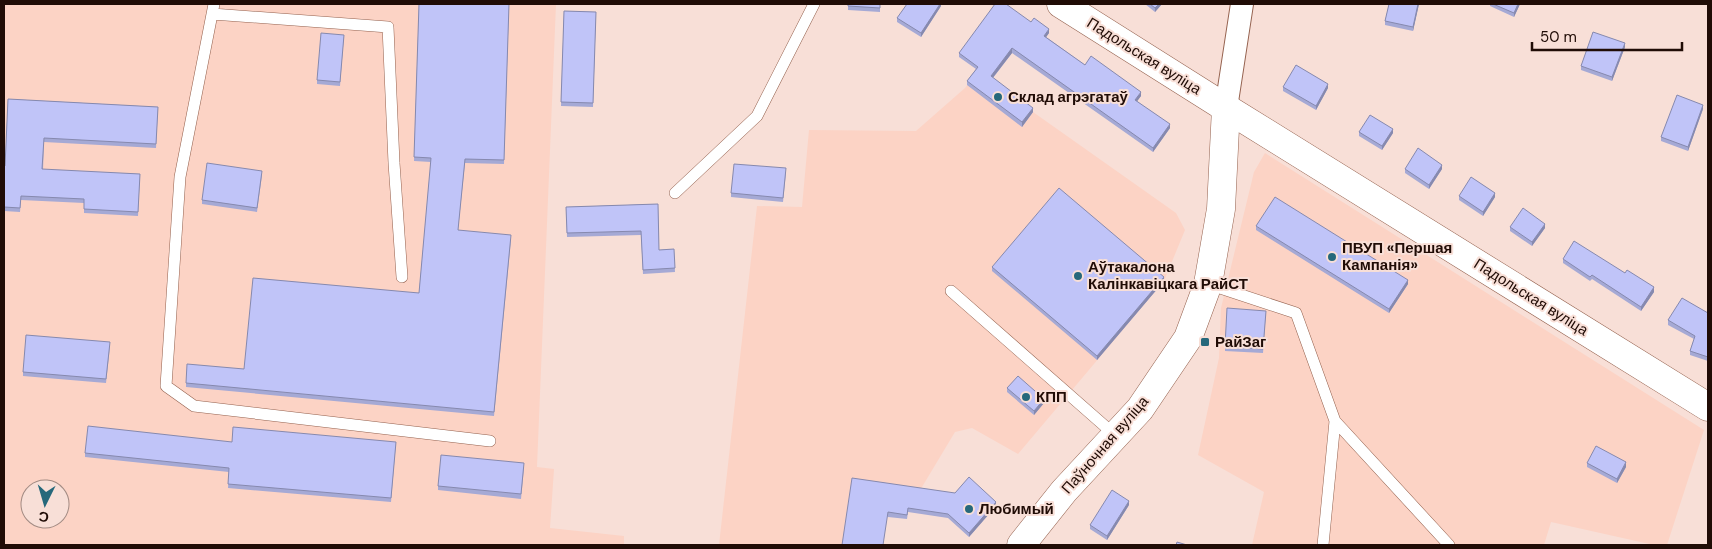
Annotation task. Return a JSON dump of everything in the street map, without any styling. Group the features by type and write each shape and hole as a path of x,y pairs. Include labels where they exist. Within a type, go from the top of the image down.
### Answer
{"main road":[{"name":"Падольская вуліца","path":"1061,4 1708,408"},
{"name":"Паўночная вуліца","path":"1020,545 1064,491 1140,409 1188,338 1208,284 1221,209 1226,108"}],"street":[{"path":"1226,108 1242,4"}],"lane":[{"path":"675,193 756,116 814,4"},
{"path":"402,277 394,163 388,27 213,9 180,177 166,386 194,406 490,441"},
{"path":"1208,284 1296,313 1335,421 1449,545"},
{"path":"951,291 1115,435"},
{"path":"1324,545 1335,421"}],"shaded area":[{"path":"4,4 556,4 537,467 554,469 550,528 624,536 624,545 4,545"},
{"name":"Аўтакалона Калінкавіцкага РайСТ","path":"978,71 1176,213 1185,230 1164,281 1018,454 972,428 955,432 919,492 843,545 719,545 757,206 802,207 809,130 916,131 965,88"},
{"name":"ПВУП «Першая Кампанія»","path":"1265,153 1704,430 1667,545 1654,545 1551,522 1544,545 1252,545 1264,492 1198,455 1219,358 1221,308 1254,172"}],"building":[{"path":"419,4 509,4 504,160 465,159 458,230 511,235 494,412 186,383 187,364 244,369 253,278 419,293 431,158 414,157"},
{"path":"848,4 880,4 880,8 848,6"},
{"path":"907,4 940,4 921,33 897,18"},
{"path":"995,4 1006,4 1031,22 1034,18 1049,29 1044,36 1085,65 1091,56 1141,92 1135,100 1170,124 1153,148 1012,48 991,76 1033,108 1022,122 967,81 978,67 959,53"},
{"path":"1150,4 1159,4 1155,8"},
{"path":"1389,4 1418,4 1413,27 1385,21"},
{"path":"1493,4 1518,4 1514,13"},
{"path":"564,11 596,12 593,103 561,102"},
{"path":"1593,32 1625,43 1612,77 1581,66"},
{"path":"321,33 344,35 340,82 317,80"},
{"path":"1296,65 1328,84 1316,106 1283,87"},
{"path":"1677,95 1703,105 1688,147 1661,137"},
{"path":"8,99 158,107 156,144 44,138 42,169 140,174 138,212 84,209 84,199 21,196 20,208 4,207 4,166"},
{"path":"1370,115 1393,129 1382,146 1359,132"},
{"path":"1418,148 1442,165 1429,185 1405,169"},
{"path":"207,163 262,171 257,208 202,200"},
{"path":"734,164 786,168 783,198 731,193"},
{"path":"1471,177 1495,193 1483,212 1459,196"},
{"name":"Аўтакалона Калінкавіцкага РайСТ","path":"1059,188 1164,277 1097,356 992,267"},
{"name":"ПВУП «Першая Кампанія»","path":"1275,197 1408,280 1389,309 1256,226"},
{"path":"658,204 659,250 674,249 675,268 643,270 641,231 567,233 566,207"},
{"path":"1523,208 1545,224 1532,242 1510,227"},
{"path":"1574,241 1625,273 1627,270 1654,287 1641,307 1592,275 1590,277 1563,259"},
{"path":"1682,298 1708,313 1708,357 1690,351 1695,336 1668,320"},
{"path":"1227,308 1266,311 1263,349 1225,346"},
{"path":"26,335 110,342 106,379 23,372"},
{"name":"КПП","path":"1018,376 1044,399 1034,411 1007,388"},
{"path":"88,426 232,442 233,427 396,442 391,498 228,484 229,468 85,453"},
{"path":"1596,446 1626,462 1617,479 1587,463"},
{"path":"441,455 524,463 521,494 438,486"},
{"path":"969,477 996,502 969,533 948,514 908,508 907,515 888,512 883,545 842,545 852,478 955,493"},
{"path":"1112,490 1129,501 1107,536 1090,525"},
{"path":"1177,542 1187,545 1176,545"}],"place":[{"name":"Склад агрэгатаў","path":"998,97"},
{"name":"ПВУП «Першая Кампанія»","path":"1332,257"},
{"name":"Аўтакалона Калінкавіцкага РайСТ","path":"1078,276"},
{"name":"РайЗаг","path":"1205,342"},
{"name":"КПП","path":"1026,397"},
{"name":"Любимый","path":"969,509"}]}
